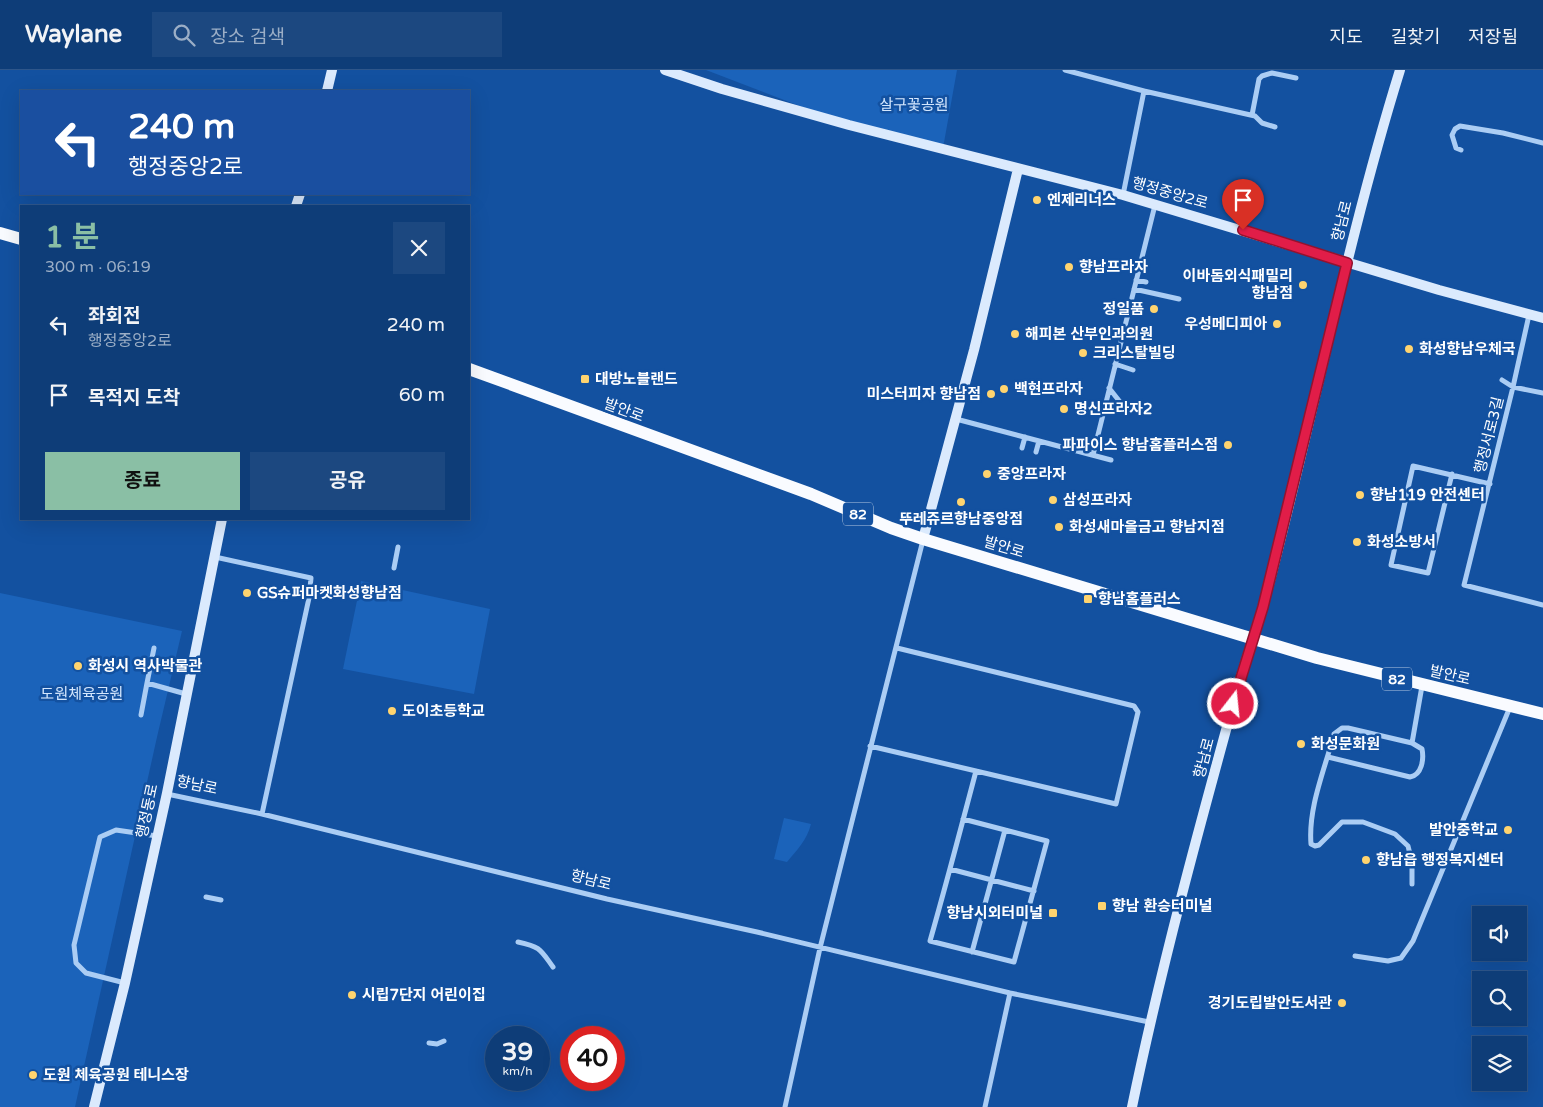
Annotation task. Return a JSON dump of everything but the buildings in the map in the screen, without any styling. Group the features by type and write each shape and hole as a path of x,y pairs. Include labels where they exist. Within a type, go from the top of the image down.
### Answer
{"main road":[{"path":"0,233 20,239"},
{"name":"발안로","path":"470,369 811,494 891,528 923,539 1316,658 1422,686 1543,714"}],"street":[{"path":"327,90 332,70"},
{"name":"행정중앙2로","path":"665,70 722,89 849,125 1123,195 1347,263 1543,318"},
{"path":"1065,70 1144,91 1252,115 1262,123 1275,127"},
{"path":"1084,75 1088,70"},
{"name":"향남로","path":"1132,1107 1149,1022 1236,696 1263,607 1379,137 1400,70"},
{"path":"1252,115 1262,76 1272,73 1296,78"},
{"path":"1123,195 1144,91"},
{"path":"1461,150 1456,148 1452,135 1455,129 1460,126 1502,133 1543,143"},
{"path":"785,1107 820,948 870,746 956,419 1018,169"},
{"path":"1092,454 1155,205"},
{"path":"1136,280 1146,282"},
{"path":"1134,289 1179,299"},
{"path":"1502,380 1514,386 1529,315"},
{"path":"1115,364 1134,370"},
{"name":"행정서로3길","path":"1543,393 1514,386 1464,585 1543,605"},
{"path":"1109,388 1124,407"},
{"path":"956,419 1110,460"},
{"path":"1022,448 1025,437"},
{"path":"1036,452 1039,441"},
{"path":"1452,474 1428,573 1391,564 1413,466 1452,474 1490,484"},
{"name":"행정동로","path":"94,1107 125,983 222,520"},
{"path":"394,568 398,546"},
{"path":"215,556 311,578 309,598 262,814"},
{"path":"141,715 154,648"},
{"path":"870,746 1116,804 1138,709 1130,704 897,648"},
{"path":"147,683 186,694"},
{"path":"1412,743 1422,686"},
{"path":"1354,956 1388,961 1401,958 1413,941 1511,706"},
{"path":"1328,757 1410,777 1420,772 1423,756 1422,749 1412,743 1342,728 1334,734 1313,813 1311,844 1315,846 1319,845 1342,822 1363,822 1395,834 1408,846 1412,862 1412,884"},
{"path":"963,819 1047,841 1014,962 930,941 950,869 963,819 976,771"},
{"name":"향남로","path":"166,793 262,814 607,899 757,932 1010,993 1149,1022"},
{"path":"125,983 86,974 76,963 74,945 100,838 116,830 157,836"},
{"path":"972,952 1006,830"},
{"path":"950,869 1034,891"},
{"path":"206,897 221,900"},
{"path":"518,942 535,946 553,967"},
{"path":"985,1107 1010,993"},
{"path":"429,1043 437,1044 444,1041"}],"green space":[{"name":"살구꽃공원","path":"706,70 957,70 943,148 849,125"},
{"path":"361,581 490,609 474,694 343,669"},
{"name":"도원체육공원","path":"0,593 182,631 75,1107 0,1107"},
{"path":"784,818 811,824 804,840 787,862 774,859"}],"place":[{"name":"엔제리너스","path":"1037,200"},
{"name":"향남프라자","path":"1069,267"},
{"name":"이바돔외식패밀리 향남점","path":"1303,285"},
{"name":"정일품","path":"1154,309"},
{"name":"우성메디피아","path":"1277,324"},
{"name":"해피본 산부인과의원","path":"1015,334"},
{"name":"화성향남우체국","path":"1409,349"},
{"name":"크리스탈빌딩","path":"1083,353"},
{"name":"대방노블랜드","path":"585,379"},
{"name":"백현프라자","path":"1004,389"},
{"name":"미스터피자 향남점","path":"991,394"},
{"name":"명신프라자2","path":"1064,409"},
{"name":"파파이스 향남홈플러스점","path":"1228,445"},
{"name":"중앙프라자","path":"987,474"},
{"name":"향남119 안전센터","path":"1360,495"},
{"name":"삼성프라자","path":"1053,500"},
{"name":"뚜레쥬르향남중앙점","path":"961,502"},
{"name":"화성새마을금고 향남지점","path":"1059,527"},
{"name":"화성소방서","path":"1357,542"},
{"name":"GS슈퍼마켓화성향남점","path":"247,593"},
{"name":"향남홈플러스","path":"1088,599"},
{"name":"화성시 역사박물관","path":"78,666"},
{"name":"도이초등학교","path":"392,711"},
{"name":"화성문화원","path":"1301,744"},
{"name":"발안중학교","path":"1508,830"},
{"name":"향남읍 행정복지센터","path":"1366,860"},
{"name":"향남 환승터미널","path":"1102,906"},
{"name":"향남시외터미널","path":"1053,913"},
{"name":"시립7단지 어린이집","path":"352,995"},
{"name":"경기도립발안도서관","path":"1342,1003"},
{"name":"도원 체육공원 테니스장","path":"33,1075"}],"route":[{"path":"1233,704 1263,607 1347,263 1243,230"}]}
